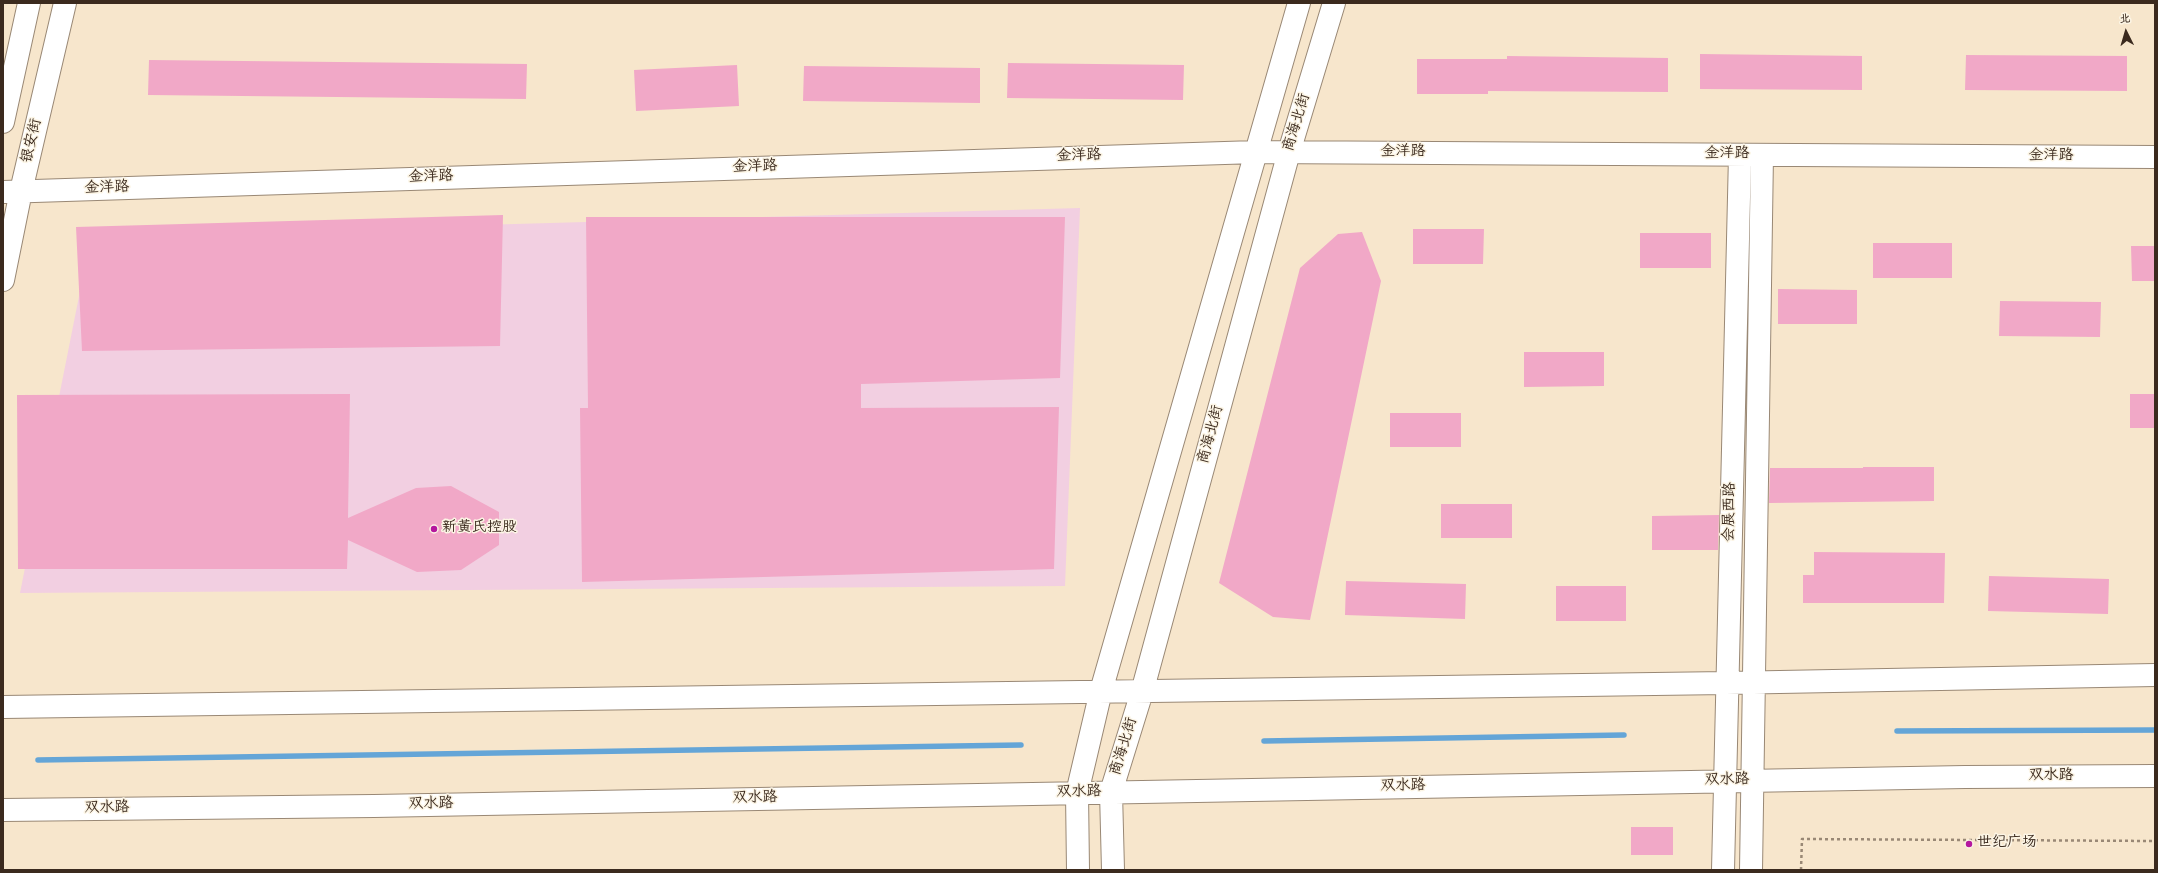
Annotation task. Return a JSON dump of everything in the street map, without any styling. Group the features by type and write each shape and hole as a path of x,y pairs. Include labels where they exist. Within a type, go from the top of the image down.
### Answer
{"main road":[{"path":"3,122 29,3"},
{"name":"银安街","path":"3,280 12,192 65,3"},
{"path":"1078,870 1078,792 1101,692 1299,3"},
{"name":"商海北街","path":"1113,870 1111,792 1142,692 1289,152 1334,3"},
{"name":"金洋路","path":"12,192 1256,152 2155,157"},
{"name":"会展西路","path":"1723,870 1726,684 1740,155"},
{"name":"会展西路","path":"1751,870 1762,155"},
{"path":"3,708 1726,684 2155,675"},
{"name":"双水路","path":"3,810 374,806 1725,781 2155,776"}],"path":[{"path":"1802,870 1802,839 2155,841"}],"shaded area":[{"path":"1080,208 1065,586 20,593 91,236"}],"building":[{"path":"1700,54 1862,56 1862,90 1700,89"},
{"path":"1966,55 2127,56 2127,91 1965,90"},
{"path":"1507,56 1668,58 1668,92 1488,91 1488,94 1417,94 1417,59 1507,59"},
{"path":"149,60 527,64 526,99 148,95"},
{"path":"1008,63 1184,65 1183,100 1007,98"},
{"path":"737,65 739,106 636,111 634,70"},
{"path":"804,66 980,68 980,103 803,101"},
{"path":"503,215 500,346 82,351 76,227"},
{"path":"586,217 1065,217 1060,378 861,384 861,408 1059,407 1054,569 582,582 580,408 588,408"},
{"path":"1413,229 1484,229 1483,264 1413,264"},
{"path":"1362,232 1381,281 1310,620 1273,617 1219,583 1300,268 1338,234"},
{"path":"1640,233 1711,233 1711,268 1640,268"},
{"path":"1873,243 1952,243 1952,278 1873,278"},
{"path":"2131,246 2155,246 2155,281 2132,281"},
{"path":"1778,289 1857,290 1857,324 1778,324"},
{"path":"2000,301 2101,302 2100,337 1999,336"},
{"path":"1524,352 1604,352 1604,386 1524,387"},
{"path":"350,394 348,518 416,488 451,486 499,512 499,545 461,570 417,572 348,540 347,569 18,569 17,395"},
{"path":"2130,394 2155,394 2155,428 2130,428"},
{"path":"1390,413 1461,413 1461,447 1390,447"},
{"path":"1934,467 1934,501 1769,503 1770,468"},
{"path":"1441,504 1512,504 1512,538 1441,538"},
{"path":"1719,515 1718,550 1652,550 1652,516"},
{"path":"1814,552 1945,553 1944,603 1803,603 1803,575 1814,575"},
{"path":"1989,576 2109,579 2108,614 1988,611"},
{"path":"1346,581 1466,584 1465,619 1345,615"},
{"path":"1556,586 1626,586 1626,621 1556,621"},
{"path":"1631,827 1673,827 1673,855 1631,855"}],"waterway":[{"path":"1897,731 2155,730"},
{"path":"1264,741 1624,735"},
{"path":"38,760 1021,745"}],"place":[{"name":"新黄氏控股","path":"434,529"},
{"name":"世纪广场","path":"1969,844"}]}
